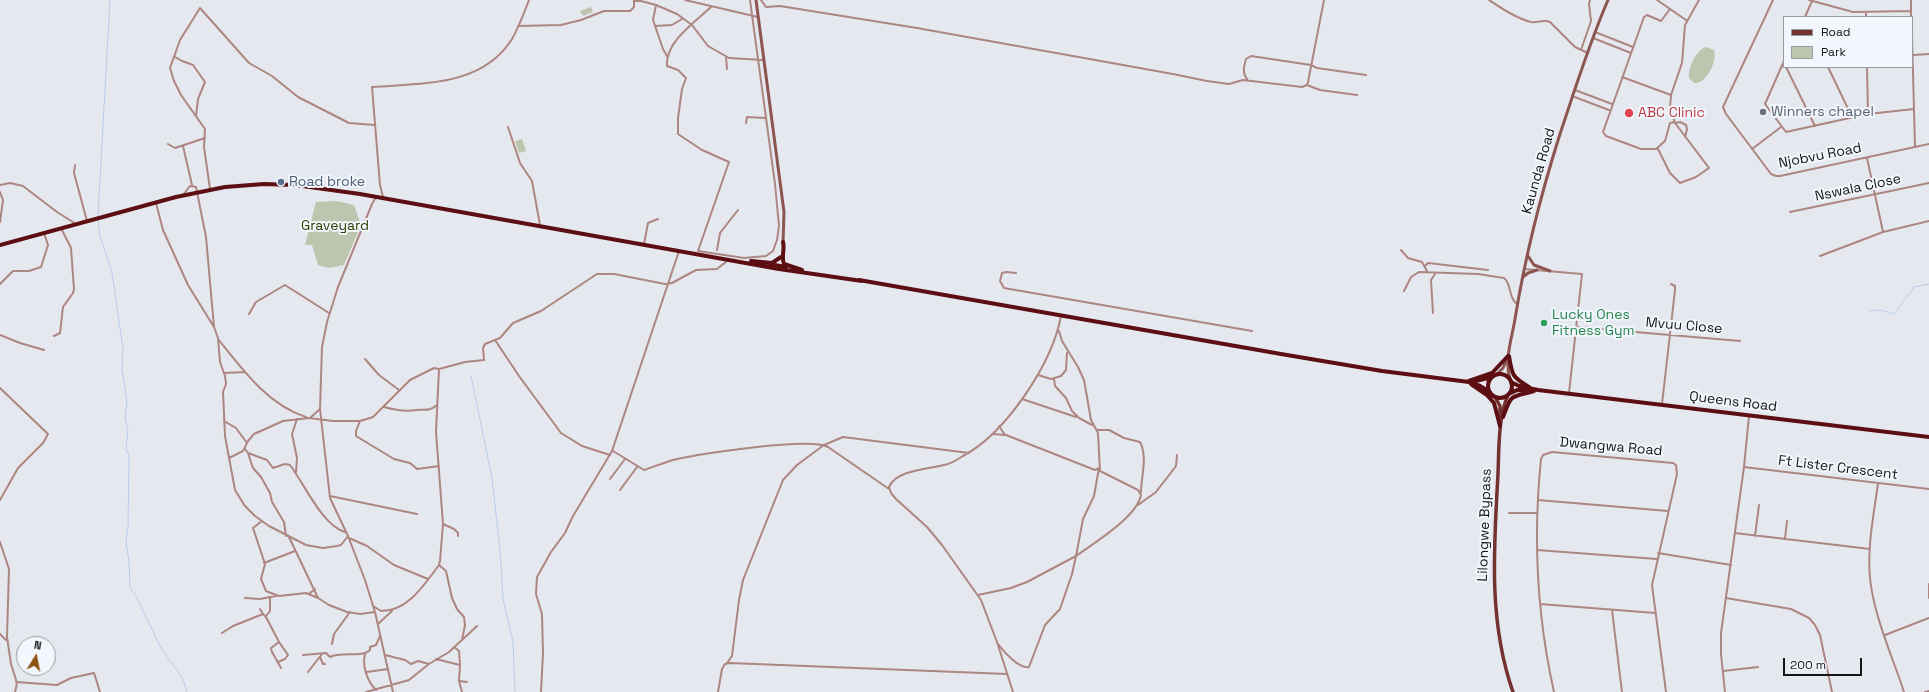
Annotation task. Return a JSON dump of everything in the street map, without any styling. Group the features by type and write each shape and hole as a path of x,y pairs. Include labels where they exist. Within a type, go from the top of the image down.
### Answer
{"highway":[{"path":"0,245 210,189 256,185 295,185 384,198 644,244 698,252 729,260 802,270 862,281"},
{"path":"783,242 785,247 783,260 784,264 802,270"},
{"path":"707,255 772,263 781,257"},
{"path":"751,261 1362,368 1461,382 1481,381 1494,376 1504,375 1517,385 1534,390"},
{"path":"1469,382 1492,373 1509,355"},
{"path":"1509,355 1511,371 1514,378 1534,390"},
{"path":"1490,392 1488,384 1494,376"},
{"path":"1509,394 1512,390 1510,380"},
{"path":"1469,382 1480,386 1495,397 1502,398 1517,390 1534,390"},
{"path":"1469,382 1494,403 1500,427"},
{"path":"1503,417 1509,401 1513,396 1534,390"},
{"name":"Queens Road","path":"1534,390 1929,437"}],"main road":[{"path":"756,0 784,212 783,242 779,267"},
{"name":"Kaunda Road","path":"1510,380 1508,370 1509,355 1517,304 1542,196 1574,90 1608,0"},
{"path":"1528,256 1534,265 1550,271"},
{"path":"1522,278 1528,273 1537,270"},
{"name":"Kaunda Road","path":"1494,376 1503,368 1509,355"},
{"name":"Lilongwe Bypass","path":"1500,427 1509,394"},
{"name":"Lilongwe Bypass","path":"1495,397 1500,406 1500,427 1493,539 1493,582 1501,646 1513,692"}],"street":[{"path":"384,198 380,185 372,87 426,83 464,77 477,71 502,52 513,38 529,0"},
{"path":"685,0 759,17"},
{"path":"711,7 679,36 669,50 667,56 667,66 684,74 686,78 681,96 678,118 678,134 702,150 729,162 698,252 744,258 766,256 770,254 775,247 779,226 776,184 750,0"},
{"path":"761,0 764,6"},
{"path":"1307,85 1324,0"},
{"path":"1489,0 1523,20 1534,22 1545,20 1550,22 1575,47 1588,53"},
{"path":"1581,50 1591,22 1590,0"},
{"path":"1657,0 1686,20"},
{"path":"1658,149 1670,173 1679,182 1685,182 1709,168 1675,123 1670,108 1671,95 1682,62 1686,20 1699,0"},
{"name":"Njobvu Road","path":"1773,0 1723,106 1726,114 1771,174 1778,177 1929,144"},
{"path":"1809,0 1852,12 1911,11"},
{"path":"1911,0 1911,16"},
{"path":"518,26 561,24 581,20 604,11 630,11 634,7 634,1 641,1 670,10 683,18 692,25 708,46 731,59 765,60"},
{"path":"1805,16 1812,1"},
{"path":"656,5 653,20 667,56"},
{"path":"757,7 780,6 903,26 1166,72 1207,82 1233,84 1243,80 1248,80 1302,87 1307,85 1320,90 1357,96"},
{"path":"210,189 204,151 205,129 181,95 174,81 170,68 186,29 200,8 249,63 272,76 298,97 349,123 375,125"},
{"path":"1670,9 1661,21 1648,15 1644,16 1609,110 1603,132 1606,136 1641,149 1658,149 1665,141 1670,125 1680,122 1686,125 1687,129 1685,137"},
{"path":"655,26 672,24 683,18"},
{"path":"1595,32 1633,47"},
{"path":"1593,38 1631,52"},
{"path":"1915,147 1913,55 1929,54"},
{"path":"725,56 727,60 727,69"},
{"path":"175,57 182,62 193,65 205,82 198,99 196,116"},
{"path":"1248,80 1243,73 1245,62 1248,57 1312,65 1317,68 1366,75"},
{"path":"1783,64 1765,102 1766,107 1786,132 1790,133 1868,114 1914,109"},
{"path":"1786,68 1815,126"},
{"path":"1828,68 1852,117"},
{"path":"1867,68 1868,114"},
{"path":"1622,77 1671,95"},
{"path":"1574,90 1612,104"},
{"path":"1572,96 1609,110"},
{"path":"746,122 748,117 765,118"},
{"path":"508,127 520,163 532,182 540,226"},
{"path":"1752,149 1781,127"},
{"path":"168,144 175,148 204,138"},
{"path":"183,146 192,185 196,187 198,192 206,237 214,328"},
{"path":"1867,158 1883,232"},
{"path":"75,165 74,173 87,221"},
{"name":"Nswala Close","path":"1790,212 1929,182"},
{"path":"0,185 10,183 23,186 57,212 76,224"},
{"path":"183,195 192,185"},
{"path":"0,192 3,200 0,222"},
{"path":"376,197 362,227 330,313 322,347 320,409 330,496 348,537 375,612 393,692"},
{"path":"156,203 163,230 193,296 202,306 218,338 220,362 226,380 223,392 224,421 235,491 245,506 262,521 306,545 323,548 341,545 348,537"},
{"path":"717,250 720,233 738,210"},
{"path":"644,244 648,223 658,219"},
{"path":"1820,256 1883,232 1929,221"},
{"path":"54,336 60,333 63,307 74,290 71,248 62,228"},
{"path":"0,284 13,271 28,271 41,267 48,245 44,233"},
{"path":"541,692 543,653 542,614 536,594 537,577 612,451 680,250"},
{"path":"1401,250 1412,261 1488,270"},
{"path":"218,338 246,372 275,401 293,412 309,418 321,420 360,421 376,416 399,390 414,378 436,368 439,369 465,362 484,360 484,345 503,336 510,326 517,321 541,311 597,274 607,274 660,284 669,284 696,270 717,269 729,260"},
{"path":"1422,262 1428,272"},
{"path":"1425,266 1428,263"},
{"path":"1524,269 1582,274 1569,394"},
{"path":"1404,291 1411,277 1419,272 1435,274 1478,274 1504,278 1507,280 1511,295 1517,304"},
{"path":"1016,273 1002,273 1000,281 1004,288 1252,331"},
{"path":"1433,313 1431,280 1435,274"},
{"path":"1662,405 1675,290 1675,286 1671,284"},
{"path":"249,314 256,302 285,285 330,313"},
{"path":"888,489 892,481 903,475 924,468 948,464 969,453 992,435 1022,399 1038,375 1058,330 1061,316"},
{"name":"Mvuu Close","path":"1577,327 1740,342"},
{"path":"1058,330 1062,341 1082,374 1093,425"},
{"path":"0,335 20,344 44,350"},
{"path":"495,340 519,376 561,433 582,446 610,455"},
{"path":"1038,375 1054,379 1064,373 1068,352"},
{"path":"365,359 379,375 399,390"},
{"path":"378,624 415,595 439,565 443,546 443,524 436,432 439,369"},
{"path":"224,373 246,372"},
{"path":"1054,379 1055,386 1066,398 1072,411 1079,418"},
{"path":"0,388 48,434 43,443 18,468 0,500"},
{"path":"997,642 1012,659 1025,668 1029,667 1045,625 1060,609 1072,574 1083,520 1094,496 1099,468 1097,430 1093,425 1079,418 1022,399"},
{"path":"384,407 405,412 418,410 428,411 438,405"},
{"path":"229,458 241,453 254,434 261,430 283,422 309,418 320,409"},
{"path":"1725,692 1721,641 1744,467 1749,416"},
{"path":"296,473 297,458 292,434 297,419"},
{"path":"224,421 236,428 247,443"},
{"path":"360,421 356,431 356,436 394,459 410,463 417,469 439,466"},
{"path":"999,426 1006,435"},
{"path":"1097,430 1106,429 1124,438 1140,442 1143,453 1143,473 1140,499 1137,506"},
{"path":"992,435 1006,435 1091,469 1095,470 1099,468"},
{"path":"718,692 722,669 732,656 742,584 776,496 788,473 824,445 841,438 969,453"},
{"path":"612,451 644,470 672,460 720,452 791,444 824,445 879,481 896,499 927,527 942,545 978,595 984,607 1013,692"},
{"path":"244,449 248,453 267,460 273,468 287,464 296,473 322,515 346,532"},
{"name":"Dwangwa Road","path":"1538,500 1540,464 1543,455 1552,452 1673,463 1676,465 1677,474 1668,511"},
{"path":"248,453 253,468 261,477 270,493 272,502 284,522 287,536 315,589 318,598"},
{"path":"978,595 1011,588 1022,584 1076,556 1101,539 1137,506 1156,492 1176,466 1177,455"},
{"path":"610,479 625,459"},
{"path":"620,490 637,467"},
{"name":"Ft Lister Crescent","path":"1744,467 1929,489"},
{"path":"1099,468 1103,474 1140,492"},
{"path":"1878,483 1870,549 1870,577 1872,593 1904,692"},
{"path":"330,496 417,514"},
{"path":"1554,692 1547,658 1540,604 1537,550 1538,500 1668,511 1652,585 1666,692"},
{"path":"1755,536 1759,505"},
{"path":"1509,513 1537,514"},
{"path":"262,521 253,528 265,567 261,579 263,588 270,594 279,596"},
{"path":"1785,539 1786,521"},
{"path":"443,524 454,529 458,533 458,536"},
{"path":"1735,534 1870,549"},
{"path":"348,537 367,546 394,565 428,579"},
{"path":"0,542 9,569 6,618 7,640 16,682 15,692"},
{"path":"264,563 295,550"},
{"path":"1537,550 1657,559"},
{"path":"1658,553 1731,565"},
{"path":"439,565 446,572 452,598 465,620 461,641"},
{"path":"1929,584 1929,598"},
{"path":"309,594 315,589"},
{"path":"245,598 260,599 298,592 309,594 329,605 350,612 375,612"},
{"path":"266,616 270,611 270,597"},
{"path":"1726,598 1791,609 1805,614 1811,619 1820,635 1832,692"},
{"path":"1540,604 1655,613"},
{"path":"373,606 381,611 393,611"},
{"path":"260,609 266,616 288,656 278,662"},
{"path":"1612,610 1622,692"},
{"path":"332,644 334,634 350,612"},
{"path":"222,633 233,626 263,614"},
{"path":"1885,634 1929,618"},
{"path":"366,692 409,680 454,647 477,626"},
{"path":"0,634 7,640"},
{"path":"303,655 327,653 330,657 335,655 365,654 370,650 370,647 376,645 380,636"},
{"path":"279,642 271,648 281,668"},
{"path":"454,647 459,652 459,681 462,692"},
{"path":"308,672 323,654"},
{"path":"365,654 363,662 376,690"},
{"path":"385,655 405,660 411,664 418,661 429,664"},
{"path":"320,657 323,664 325,664"},
{"path":"436,659 460,665"},
{"path":"727,663 1007,674"},
{"path":"1723,671 1758,667"},
{"path":"367,672 388,670"},
{"path":"16,682 57,686 71,678 94,673 100,692"},
{"path":"459,681 467,682"},
{"path":"1925,692 1929,691"}],"green space":[{"path":"591,7 593,12 583,16 580,11"},
{"path":"1706,47 1714,50 1715,54 1713,65 1703,80 1698,83 1694,83 1689,78 1691,65 1699,51"},
{"path":"522,139 526,151 519,153 515,141"},
{"name":"Graveyard","path":"337,201 354,205 361,225 344,265 329,268 318,265 312,245 305,245 316,202"}],"waterway":[{"path":"98,216 110,0"},
{"path":"98,219 100,236 112,273 123,349 122,368 127,402 125,418 128,431 126,448 129,456 128,527 126,542 129,562 130,588 135,594 160,646 183,679 187,692"},
{"path":"1870,311 1880,310 1894,314 1914,287 1929,284"},
{"path":"471,376 492,478 500,550 503,599 513,642 515,692"}],"place":[{"name":"Winners chapel","path":"1763,112"},
{"name":"ABC Clinic","path":"1629,113"},
{"name":"Road broke","path":"281,182"},
{"name":"Lucky Ones Fitness Gym","path":"1544,323"}]}
